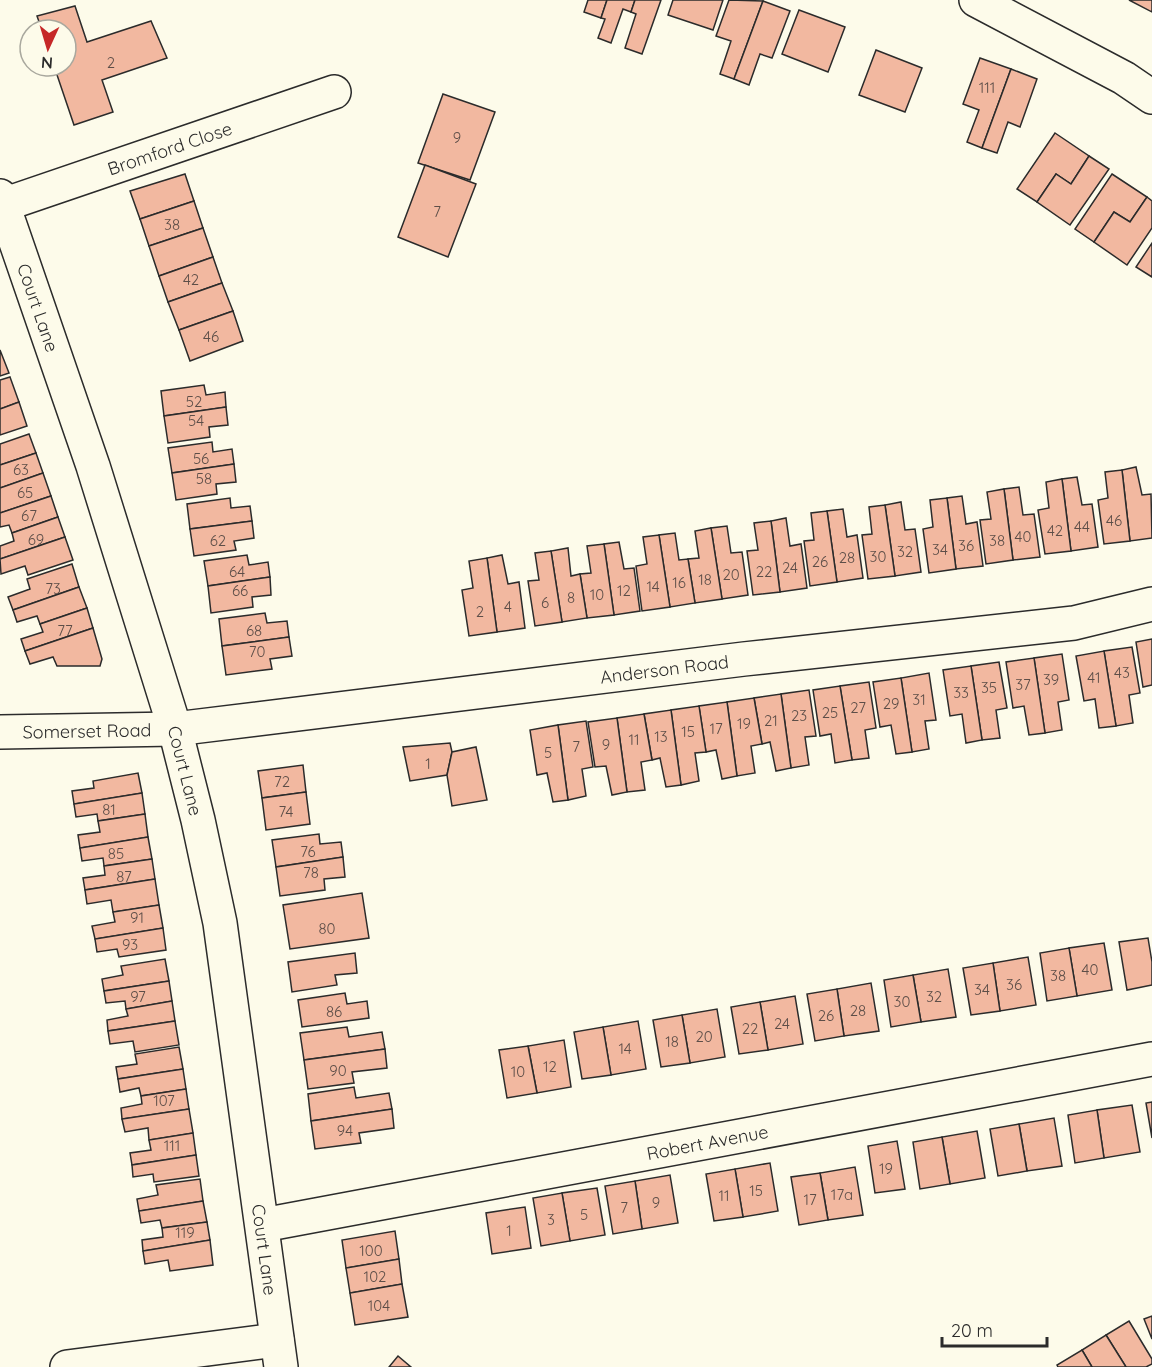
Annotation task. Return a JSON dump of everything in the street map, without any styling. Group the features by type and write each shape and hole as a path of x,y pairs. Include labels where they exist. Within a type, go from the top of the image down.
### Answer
{"street":[{"path":"976,0 1124,78 1152,97"},
{"name":"Bromford Close","path":"2,200 334,92"},
{"name":"Court Lane","path":"2,200 93,466 176,729 198,820 220,923 279,1353"},
{"name":"Anderson Road","path":"176,729 744,658 1074,623 1152,604"},
{"name":"Somerset Road","path":"0,732 176,729"},
{"name":"Robert Avenue","path":"262,1225 1152,1059"},
{"path":"67,1367 279,1353"}],"building":[{"path":"588,0 607,0 601,18 584,12"},
{"path":"607,0 635,0 631,12 623,9 611,43 598,38 605,19 601,18"},
{"path":"635,0 661,0 642,54 625,48 636,14 631,12"},
{"path":"673,0 723,0 713,30 668,15"},
{"path":"729,0 763,1 734,79 720,74 731,41 716,36"},
{"path":"1129,0 1152,0 1152,12"},
{"path":"763,1 790,11 772,58 760,54 749,85 734,79"},
{"path":"75,6 87,42 151,21 167,58 102,80 113,112 74,125 58,78 78,78 78,18 38,18 37,16"},
{"path":"799,10 845,27 828,72 782,54"},
{"path":"876,50 922,68 905,112 859,95"},
{"path":"980,58 1011,69 982,148 967,142 979,110 963,104"},
{"path":"1011,69 1037,79 1020,127 1008,122 997,153 982,148"},
{"path":"443,94 495,112 470,180 418,163"},
{"path":"1055,133 1089,156 1071,184 1056,174 1037,202 1017,189"},
{"path":"1089,156 1109,169 1070,225 1037,202 1056,174 1071,184"},
{"path":"425,165 476,184 448,257 398,237"},
{"path":"185,174 194,201 140,219 130,191"},
{"path":"1112,174 1147,197 1130,222 1114,212 1094,242 1075,229"},
{"path":"1147,197 1152,201 1152,228 1127,265 1094,242 1114,212 1130,222"},
{"path":"194,201 203,228 149,246 140,219"},
{"path":"203,228 213,257 159,276 149,246"},
{"path":"1152,243 1152,277 1136,267"},
{"path":"213,257 222,283 168,302 159,276"},
{"path":"222,283 233,311 179,330 168,302"},
{"path":"233,311 243,341 190,361 179,330"},
{"path":"0,350 9,373 0,376"},
{"path":"10,377 19,402 0,409 0,380"},
{"path":"204,385 206,395 225,392 226,407 164,416 161,391"},
{"path":"19,402 27,426 0,435 0,409"},
{"path":"226,407 228,425 209,427 210,437 168,443 164,416"},
{"path":"29,434 36,453 0,465 0,444"},
{"path":"212,442 213,452 232,449 234,464 172,473 168,448"},
{"path":"36,453 43,473 0,488 0,465"},
{"path":"234,464 236,482 216,484 217,494 176,500 172,473"},
{"path":"1136,467 1142,495 1151,494 1152,538 1130,541 1122,470"},
{"path":"1122,470 1130,541 1104,544 1098,500 1108,498 1105,472"},
{"path":"43,473 51,496 0,513 0,488"},
{"path":"1077,477 1082,505 1092,504 1098,547 1071,551 1062,479"},
{"path":"1062,479 1071,551 1045,554 1038,510 1049,508 1046,482"},
{"path":"1019,487 1023,515 1034,514 1040,557 1013,560 1004,489"},
{"path":"1004,489 1013,560 986,564 980,520 991,519 987,492"},
{"path":"51,496 58,517 12,533 9,525 0,527 0,513"},
{"path":"962,496 966,524 977,522 983,566 956,569 947,498"},
{"path":"230,498 231,508 250,506 252,521 190,529 187,504"},
{"path":"947,498 956,569 929,573 923,529 933,527 930,500"},
{"path":"901,502 905,530 915,529 921,572 895,576 885,505"},
{"path":"885,505 895,576 868,579 862,535 872,534 869,507"},
{"path":"843,509 847,537 857,535 863,578 837,582 827,511"},
{"path":"827,511 837,582 810,586 804,541 814,540 811,513"},
{"path":"58,517 65,537 0,559 0,546 14,541 12,533"},
{"path":"786,518 790,546 801,544 807,588 780,592 771,521"},
{"path":"252,521 254,538 234,541 236,550 194,556 190,529"},
{"path":"771,521 780,592 753,595 747,551 758,550 754,523"},
{"path":"727,526 731,553 742,552 748,595 722,599 711,528"},
{"path":"711,528 722,599 695,603 688,559 699,558 695,531"},
{"path":"675,533 679,560 688,559 695,603 670,607 659,535"},
{"path":"659,535 670,607 642,611 636,566 647,564 643,537"},
{"path":"65,537 73,560 28,575 25,566 1,574 0,559"},
{"path":"619,542 624,569 634,568 640,611 614,615 604,544"},
{"path":"604,544 614,615 587,618 580,574 591,573 587,546"},
{"path":"568,548 571,576 580,574 587,618 562,622 551,551"},
{"path":"551,551 562,622 535,626 528,581 539,580 535,553"},
{"path":"247,555 249,565 268,562 270,577 208,586 204,561"},
{"path":"502,555 508,584 519,582 525,628 497,632 487,558"},
{"path":"487,558 497,632 469,636 462,590 473,588 469,561"},
{"path":"72,564 79,587 13,610 8,597 30,589 27,579"},
{"path":"270,577 271,595 252,597 253,607 211,613 208,586"},
{"path":"79,587 87,608 40,624 37,616 17,622 13,610"},
{"path":"87,608 93,628 25,651 21,639 43,632 40,624"},
{"path":"265,613 267,623 287,621 289,637 222,646 219,619"},
{"path":"93,628 102,659 100,666 57,666 53,657 30,664 25,651"},
{"path":"289,637 292,656 270,659 272,669 226,675 222,646"},
{"path":"1152,639 1152,685 1143,687 1136,642"},
{"path":"1132,647 1140,693 1129,695 1133,723 1116,726 1104,651"},
{"path":"1104,651 1116,726 1099,728 1095,699 1084,701 1076,656"},
{"path":"1062,654 1069,700 1058,702 1062,730 1045,733 1034,658"},
{"path":"1034,658 1045,733 1029,735 1024,706 1013,708 1006,662"},
{"path":"999,662 1007,708 996,710 1000,738 982,740 971,666"},
{"path":"971,666 982,740 966,743 962,714 950,716 943,670"},
{"path":"929,673 936,720 925,721 929,749 912,752 901,678"},
{"path":"901,678 912,752 896,754 891,725 880,727 873,682"},
{"path":"869,682 876,728 865,730 869,758 852,760 840,686"},
{"path":"840,686 852,760 835,763 831,734 820,736 813,690"},
{"path":"809,690 816,736 805,737 809,765 791,768 781,694"},
{"path":"781,694 791,768 776,771 770,742 762,744 754,698"},
{"path":"754,698 762,744 751,746 755,773 737,776 727,702"},
{"path":"727,702 737,776 722,779 716,750 706,752 699,706"},
{"path":"699,706 706,752 695,753 699,781 681,785 671,710"},
{"path":"671,710 681,785 666,787 660,758 652,760 644,714"},
{"path":"644,714 652,760 641,762 645,790 627,792 617,718"},
{"path":"617,718 627,792 612,795 606,766 595,767 588,722"},
{"path":"586,721 593,767 582,769 586,796 568,800 558,725"},
{"path":"558,725 568,800 553,802 547,773 537,775 530,730"},
{"path":"450,743 452,752 447,775 410,781 403,747"},
{"path":"476,747 487,800 452,806 447,775 452,752"},
{"path":"303,765 306,792 262,798 258,771"},
{"path":"138,773 142,793 74,804 72,791 94,788 93,781"},
{"path":"306,792 310,824 266,830 262,798"},
{"path":"142,793 145,814 98,821 97,814 76,817 74,804"},
{"path":"145,814 148,837 80,848 78,835 100,832 98,821"},
{"path":"319,834 320,844 341,842 343,857 276,867 272,840"},
{"path":"148,837 152,859 104,866 103,858 82,861 80,848"},
{"path":"343,857 345,877 324,879 325,890 280,896 276,867"},
{"path":"152,859 155,879 85,890 83,878 105,875 104,866"},
{"path":"155,879 159,905 113,912 111,900 87,904 85,890"},
{"path":"362,893 369,938 290,949 283,905"},
{"path":"159,905 163,928 95,939 92,926 115,922 113,912"},
{"path":"163,928 166,950 119,957 117,949 97,952 95,939"},
{"path":"1148,938 1152,962 1152,985 1127,990 1119,942"},
{"path":"1104,943 1112,990 1077,996 1069,948"},
{"path":"1069,948 1077,996 1047,1001 1040,953"},
{"path":"355,953 357,973 335,975 337,985 292,992 288,962"},
{"path":"1028,957 1036,1005 1000,1011 993,963"},
{"path":"165,959 169,981 104,991 102,979 123,975 121,966"},
{"path":"993,963 1000,1011 971,1015 963,968"},
{"path":"948,969 956,1017 921,1022 913,975"},
{"path":"913,975 921,1022 891,1027 884,980"},
{"path":"169,981 172,1001 126,1009 125,1001 106,1003 104,991"},
{"path":"871,983 879,1031 844,1036 837,989"},
{"path":"837,989 844,1036 815,1041 807,994"},
{"path":"345,993 347,1004 367,1001 369,1018 302,1027 298,1000"},
{"path":"795,996 803,1044 768,1050 760,1002"},
{"path":"172,1001 175,1021 108,1031 107,1020 128,1016 126,1009"},
{"path":"760,1002 768,1050 739,1054 731,1007"},
{"path":"717,1009 725,1057 690,1063 682,1015"},
{"path":"682,1015 690,1063 661,1067 653,1020"},
{"path":"175,1021 179,1045 135,1052 133,1041 110,1044 108,1031"},
{"path":"638,1021 646,1069 611,1075 603,1027"},
{"path":"347,1027 349,1037 382,1032 385,1049 304,1060 300,1033"},
{"path":"603,1027 611,1075 582,1079 574,1032"},
{"path":"564,1040 571,1087 537,1093 528,1046"},
{"path":"528,1046 537,1093 507,1098 499,1050"},
{"path":"179,1047 183,1069 118,1079 116,1067 137,1064 135,1054"},
{"path":"385,1049 387,1068 352,1072 354,1083 308,1089 304,1060"},
{"path":"183,1069 186,1089 141,1096 139,1088 120,1092 118,1079"},
{"path":"354,1087 356,1098 389,1093 392,1109 311,1121 308,1094"},
{"path":"186,1089 189,1109 122,1119 121,1108 142,1104 141,1096"},
{"path":"1152,1102 1152,1138 1146,1103"},
{"path":"1132,1105 1140,1152 1104,1158 1097,1110"},
{"path":"189,1109 193,1133 149,1140 148,1128 125,1132 122,1119"},
{"path":"392,1109 394,1128 359,1133 361,1143 315,1149 311,1121"},
{"path":"1097,1110 1104,1158 1075,1163 1068,1115"},
{"path":"1054,1118 1062,1166 1027,1171 1019,1124"},
{"path":"1019,1124 1027,1171 998,1176 990,1129"},
{"path":"977,1131 985,1178 950,1184 942,1137"},
{"path":"193,1133 196,1155 132,1165 130,1153 151,1150 149,1140"},
{"path":"942,1137 950,1184 920,1189 913,1142"},
{"path":"897,1141 905,1189 875,1193 868,1146"},
{"path":"196,1155 199,1176 154,1182 153,1174 133,1177 132,1165"},
{"path":"770,1163 778,1211 743,1217 735,1169"},
{"path":"855,1167 863,1215 828,1220 820,1173"},
{"path":"735,1169 743,1217 714,1221 706,1174"},
{"path":"820,1173 828,1220 799,1225 791,1177"},
{"path":"670,1175 678,1223 642,1229 635,1181"},
{"path":"200,1179 203,1201 139,1211 137,1199 158,1195 156,1185"},
{"path":"635,1181 642,1229 613,1234 605,1186"},
{"path":"597,1188 605,1235 570,1241 562,1193"},
{"path":"562,1193 570,1241 541,1246 533,1198"},
{"path":"203,1201 207,1222 162,1228 160,1220 141,1223 139,1211"},
{"path":"525,1207 531,1248 492,1254 486,1213"},
{"path":"207,1222 210,1240 143,1251 142,1240 163,1237 162,1228"},
{"path":"395,1231 399,1259 346,1268 342,1240"},
{"path":"210,1240 213,1265 170,1271 168,1260 145,1264 143,1251"},
{"path":"399,1259 402,1284 350,1293 346,1268"},
{"path":"402,1284 408,1317 355,1325 350,1293"},
{"path":"1152,1316 1152,1339 1144,1319"},
{"path":"1129,1321 1152,1359 1152,1364 1146,1367 1126,1367 1106,1335"},
{"path":"1106,1335 1126,1367 1092,1367 1082,1350"},
{"path":"1082,1350 1092,1367 1058,1367 1057,1365"},
{"path":"398,1356 411,1367 389,1367"}]}
